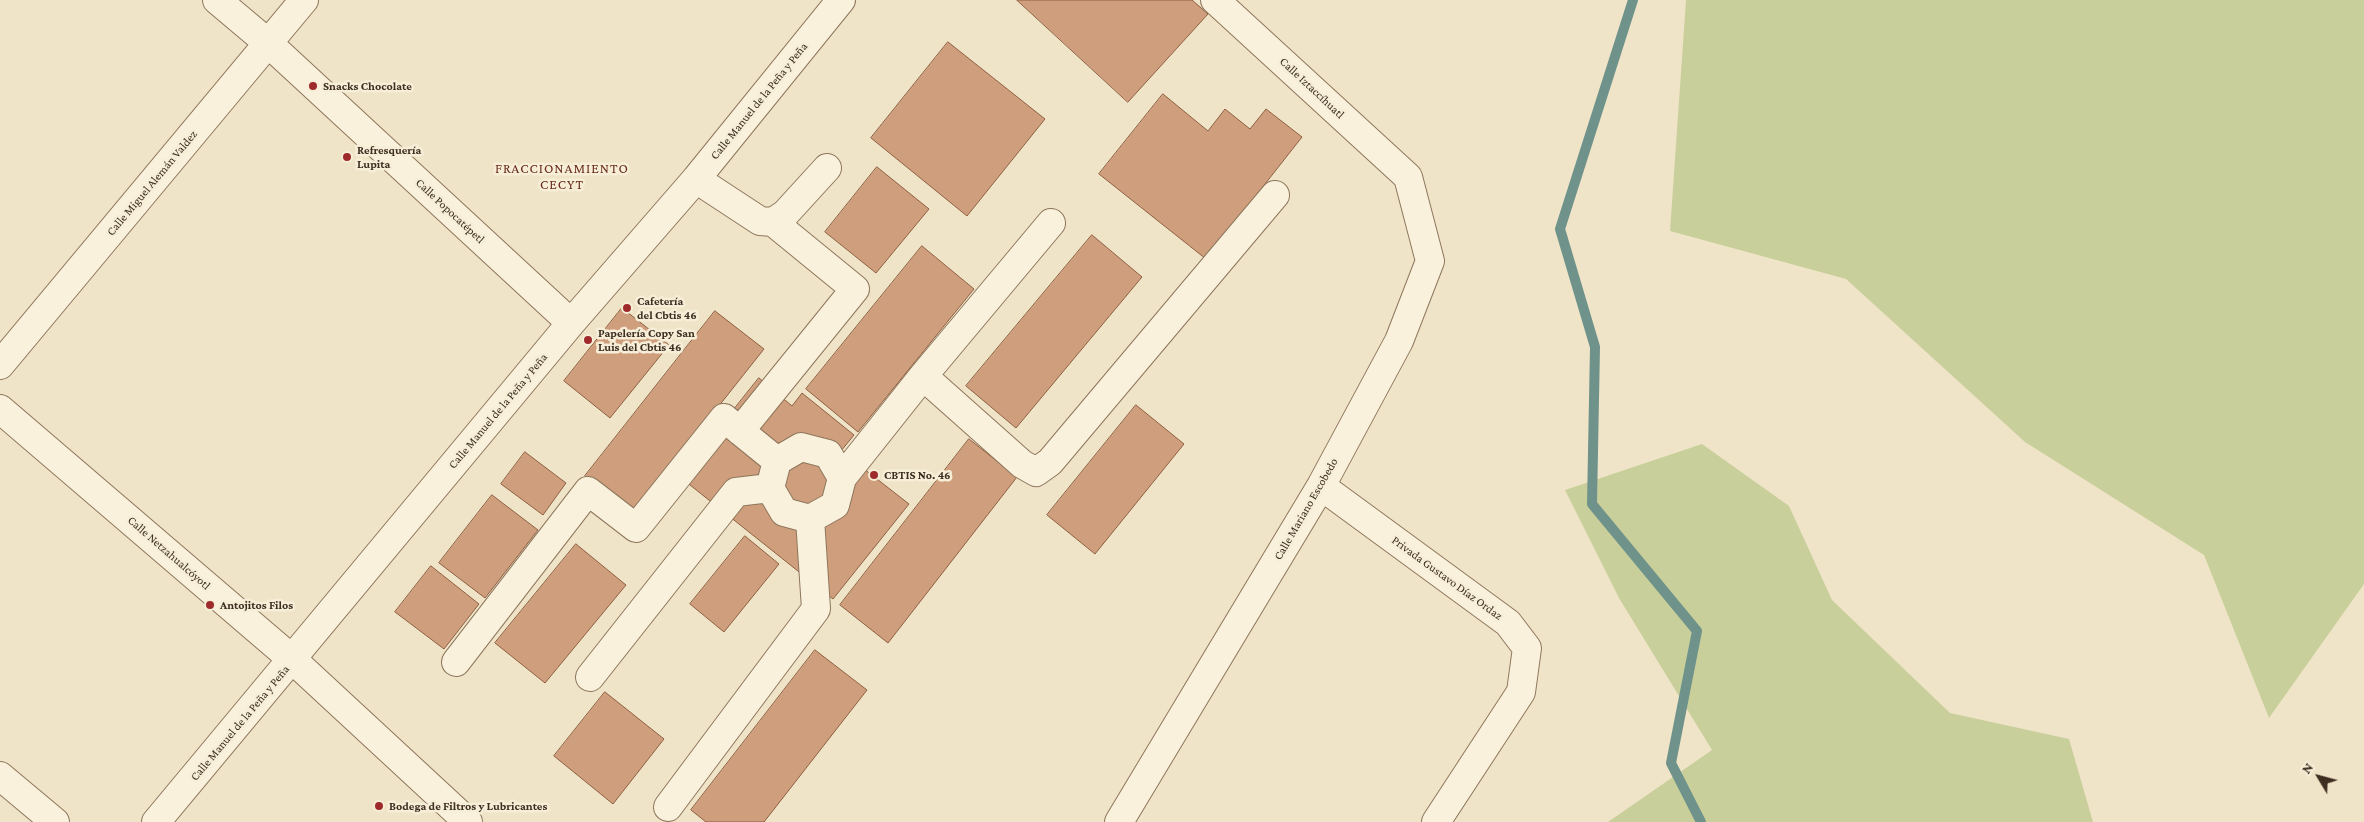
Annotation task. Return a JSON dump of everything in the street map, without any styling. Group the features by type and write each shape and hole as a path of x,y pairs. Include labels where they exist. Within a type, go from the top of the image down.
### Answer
{"street":[{"name":"Calle Popocatépetl","path":"217,0 268,44 571,323"},
{"name":"Calle Miguel Alemán Valdez","path":"0,365 304,0"},
{"name":"Calle Manuel de la Peña y Peña","path":"156,822 293,660 571,323 696,179 841,0"},
{"name":"Calle Iztaccíhuatl","path":"1216,0 1408,177"},
{"path":"773,222 785,214 827,168"},
{"name":"Calle Mariano Escobedo","path":"1119,822 1321,486 1399,342 1430,261 1408,177"},
{"path":"696,179 760,221 773,222 855,289 740,431"},
{"path":"923,376 1022,464 1036,472 1050,462 1275,195"},
{"path":"842,478 828,454 801,447 778,461 770,488 784,512 810,519 834,505 842,478 923,376 1051,223"},
{"name":"Calle Netzahualcóyotl","path":"0,409 293,660 468,822"},
{"path":"456,662 588,491 636,528 724,418 778,461"},
{"name":"Privada Gustavo Díaz Ordaz","path":"1321,486 1508,623 1526,648 1521,692 1436,822"},
{"path":"590,677 736,492 770,488"},
{"path":"668,807 816,609 810,519"},
{"path":"0,776 55,822"}],"green space":[{"path":"1686,0 2364,0 2364,584 2269,718 2204,555 2025,442 1846,279 1670,231"},
{"path":"1702,444 1789,506 1832,600 1950,713 2069,739 2093,822 1608,822 1712,750 1619,598 1565,490"}],"building":[{"path":"1017,0 1192,0 1208,14 1128,102"},
{"path":"948,42 1045,119 967,216 871,138"},
{"path":"1163,94 1208,131 1225,109 1250,129 1266,109 1302,137 1206,259 1099,174"},
{"path":"877,167 929,209 876,273 825,232"},
{"path":"1092,235 1142,277 1016,428 966,386"},
{"path":"922,246 974,289 858,432 806,389"},
{"path":"622,308 669,345 610,418 564,381"},
{"path":"715,311 764,349 634,513 585,476"},
{"path":"759,378 792,406 802,393 854,435 841,451 909,504 833,599 680,477"},
{"path":"1136,405 1184,444 1095,554 1047,515"},
{"path":"969,439 1017,477 888,643 840,605"},
{"path":"525,452 566,483 543,515 501,484"},
{"path":"492,495 538,530 485,598 439,563"},
{"path":"745,536 779,564 724,632 690,604"},
{"path":"576,544 626,585 545,683 495,643"},
{"path":"431,566 479,604 444,649 395,612"},
{"path":"815,650 867,690 764,822 706,822 691,810"},
{"path":"605,692 664,739 613,804 554,756"}],"waterway":[{"path":"1633,0 1560,229 1595,347 1592,504 1697,631 1671,763 1701,822"}],"place":[{"name":"Snacks Chocolate","path":"313,86"},
{"name":"Refresquería Lupita","path":"347,157"},
{"name":"Cafetería del Cbtis 46","path":"627,308"},
{"name":"Papelería Copy San Luis del Cbtis 46","path":"588,340"},
{"name":"CBTIS No. 46","path":"874,475"},
{"name":"Antojitos Filos","path":"210,605"},
{"name":"Bodega de Filtros y Lubricantes","path":"379,806"}],"district":[{"name":"FRACCIONAMIENTO CECYT","path":"562,177"}]}
